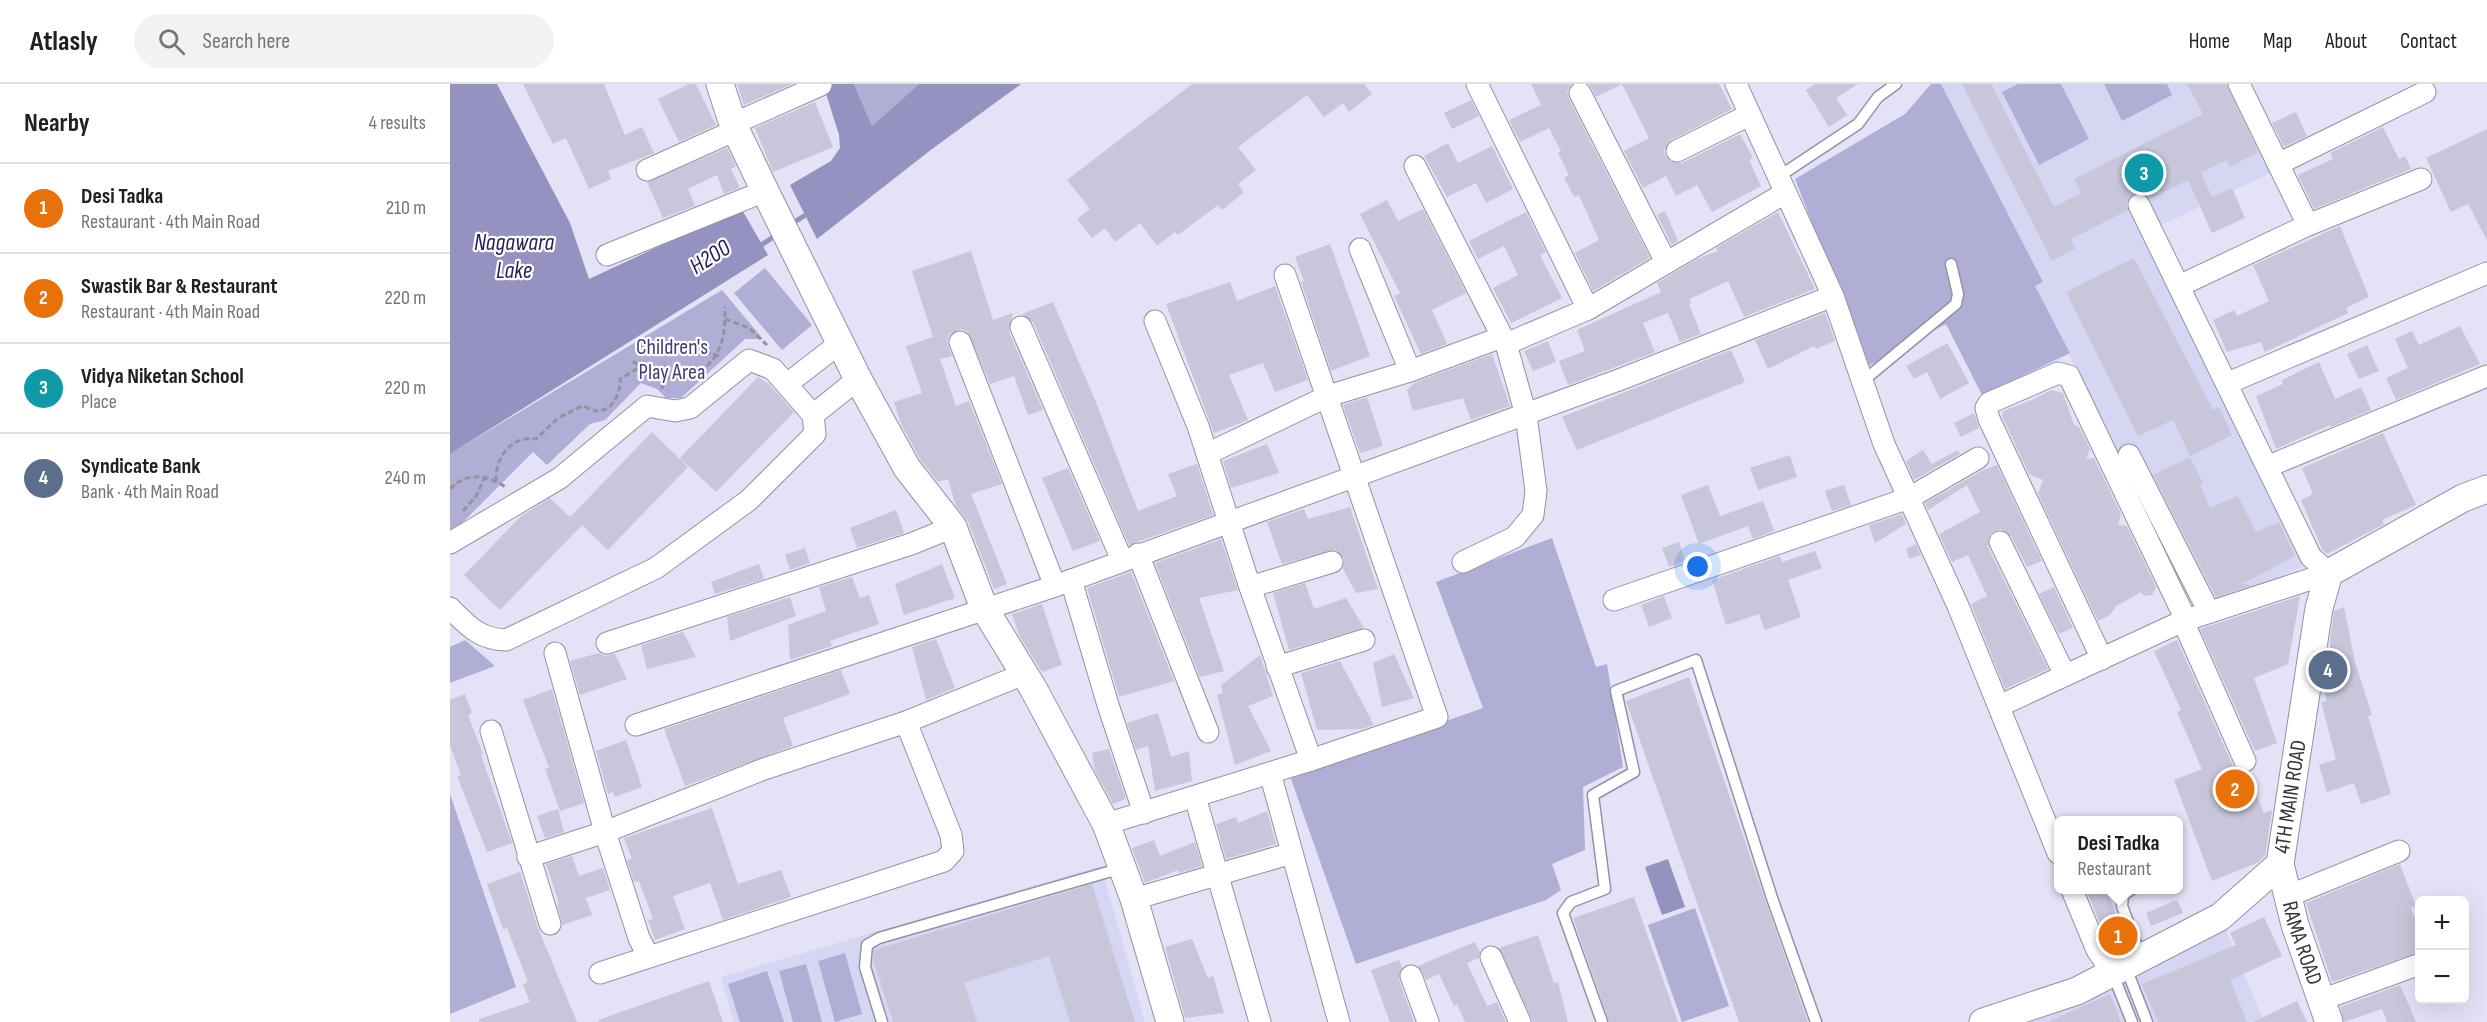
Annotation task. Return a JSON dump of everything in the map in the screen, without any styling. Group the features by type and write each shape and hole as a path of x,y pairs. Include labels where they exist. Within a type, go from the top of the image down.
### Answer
{"street":[{"path":"720,84 735,127 858,379 907,468 953,527 984,608 1024,674 1106,824 1134,899 1170,1022"},
{"path":"1477,84 1588,309"},
{"path":"1736,84 1833,296 1884,444 1999,706 2054,844"},
{"path":"2239,84 2308,225"},
{"path":"647,171 820,85"},
{"path":"2278,164 2426,92"},
{"path":"1580,93 1666,262"},
{"path":"1677,151 1749,115"},
{"path":"1414,166 1504,340 1526,415 1536,491 1533,515 1515,537 1464,562"},
{"path":"2179,286 2308,225 2421,179"},
{"path":"1207,454 1328,396 1504,340 1588,309 1666,262 1782,185"},
{"path":"607,255 765,191"},
{"path":"2139,205 2269,466 2311,557 2329,573"},
{"path":"1360,249 1410,371"},
{"path":"2228,383 2487,273"},
{"path":"1106,824 1311,760 1437,717 1353,478 1328,396 1285,274"},
{"path":"636,725 1063,583 1526,415 1833,296"},
{"path":"1155,321 1207,454 1277,667 1311,760"},
{"path":"1021,327 1130,557 1208,732"},
{"path":"960,342 1063,583 1144,813"},
{"path":"787,384 840,343"},
{"path":"450,543 560,478 647,406 675,411 690,408 749,360 773,369 813,415 815,434 749,500 656,568 506,640 490,639 476,633 450,608"},
{"path":"2102,659 1987,415 1986,408 1989,403 2058,373 2070,376 2185,620 2245,761"},
{"path":"2269,466 2487,376"},
{"path":"813,415 858,379"},
{"path":"2129,455 2209,612"},
{"path":"1614,600 1909,498 1978,458"},
{"path":"1999,706 2185,620 2329,573 2463,498 2487,489"},
{"path":"607,643 911,544 953,527"},
{"path":"2000,542 2065,675"},
{"path":"1250,587 1332,562"},
{"name":"4TH MAIN ROAD","path":"1983,1022 2077,991 2220,917 2280,864 2319,608 2329,573"},
{"path":"1277,667 1364,640"},
{"path":"555,652 605,832 639,938 648,956"},
{"path":"528,857 605,832 764,769 906,722 1024,674"},
{"path":"600,973 944,861 954,851 951,835 906,722"},
{"path":"491,731 550,924"},
{"path":"1270,773 1340,1022"},
{"path":"1196,797 1260,1022"},
{"path":"2288,896 2399,851"},
{"path":"1134,899 1292,854"},
{"name":"RAMA ROAD","path":"2280,864 2295,925 2325,1011"},
{"path":"2074,894 2097,950 2126,964"},
{"path":"1491,957 1520,1022"},
{"path":"2325,1011 2415,966"},
{"path":"1411,976 1428,1022"}],"lane":[{"path":"1782,185 1858,124 1878,97 1896,84"},
{"path":"1863,381 1956,304 1958,294 1951,264"},
{"path":"1602,1022 1563,913 1571,903 1605,889 1593,795 1634,772 1616,691 1695,660 1772,898 1816,1022"},
{"path":"882,1022 865,967 867,945 879,938 1122,867"},
{"path":"2125,894 2122,906 2132,1022"},
{"path":"2126,964 2147,1022"}],"path":[{"path":"633,361 650,375 663,379 686,377 699,372 716,355 725,332 725,307"},
{"path":"725,319 749,328 769,348 767,366"},
{"path":"696,348 744,363"},
{"path":"659,408 665,362"},
{"path":"496,481 496,470 511,445 520,438 536,439 558,418 582,406 596,411 604,409 615,401 621,392 620,379 640,368"},
{"path":"450,489 467,477 485,477 496,481 524,500"},
{"path":"461,514 476,496 485,477"}],"shaded area":[{"path":"1941,84 2232,84 2274,171 2143,234 2303,566 2246,591 2195,606 2035,286 2042,281"},
{"path":"1101,866 1145,1022 734,1022 721,977"},
{"path":"2225,928 2264,1022 2020,1022"}],"green space":[{"path":"854,84 919,84 872,126"},
{"path":"1931,84 1941,84 2043,282 2035,286 2070,353 1982,395 1946,324 1868,366 1795,179 1905,114"},
{"path":"2018,84 2061,84 2089,139 2039,165 2002,92"},
{"path":"2104,84 2167,84 2172,95 2122,121"},
{"path":"765,268 812,325 782,350 734,293"},
{"name":"Children's Play Area","path":"722,290 763,339 745,339 681,398 666,398 657,389 641,383 605,420 590,424 547,465 533,452 458,527 450,530 450,454"},
{"path":"1552,538 1596,667 1607,664 1623,767 1583,787 1585,850 1552,864 1561,890 1546,900 1356,964 1290,776 1483,708 1436,582"},
{"path":"465,640 495,666 450,683 450,647"},
{"path":"450,794 516,987 450,1014"},
{"path":"1695,908 1729,1006 1682,1022 1648,925"},
{"path":"845,953 862,1014 835,1022 818,961"},
{"path":"806,964 822,1022 793,1022 779,971"},
{"path":"767,971 784,1022 740,1022 728,984"}],"water":[{"name":"Nagawara Lake","path":"450,84 497,84 570,223 589,279 741,208 768,255 450,454"},
{"path":"823,84 854,84 872,126 919,84 1021,84 932,149 817,239 790,185 831,161 840,148 839,135"},
{"path":"1668,859 1685,907 1662,915 1645,867"}],"building":[{"path":"523,84 604,84 625,135 642,127 654,153 608,171 611,179 589,189 566,138 553,144"},
{"path":"689,84 696,84 716,125 679,142 658,99"},
{"path":"737,84 792,84 744,105"},
{"path":"1192,84 1364,84 1372,94 1349,112 1343,103 1324,117 1307,95 1238,147 1256,170 1238,184 1244,192 1222,210 1218,205 1178,235 1175,232 1157,246 1140,223 1115,242 1105,228 1092,238 1077,219 1090,209 1067,180"},
{"path":"1531,84 1571,84 1567,92 1569,99 1650,258 1593,291 1575,253 1599,240 1579,195 1574,197 1564,178 1569,175 1558,153 1561,151 1549,128 1520,142 1509,120 1541,105"},
{"path":"1589,84 1622,84 1596,97"},
{"path":"1622,84 1719,84 1732,109 1671,140 1664,150 1665,156 1671,162 1682,163 1740,134 1753,158 1749,160 1761,186 1712,212 1697,185 1676,196 1666,176 1643,188 1624,151 1649,138"},
{"path":"1815,84 1858,84 1836,98 1847,115 1829,127 1806,90"},
{"path":"1962,84 1991,84 2054,207 2081,193 2074,179 2203,114 2187,84 2226,84 2258,152 2230,167 2226,160 2201,173 2212,197 2232,188 2245,218 2212,233 2188,180 2150,199 2140,192 2133,194 2126,204 2128,210 2071,239 2075,249 2052,261"},
{"path":"1471,100 1479,116 1452,129 1444,113"},
{"path":"815,102 833,147 773,172 755,128"},
{"path":"2296,112 2307,136 2284,147 2272,123"},
{"path":"2383,127 2399,159 2405,156 2411,169 2314,209 2298,175 2333,159 2330,153"},
{"path":"2487,129 2487,240 2468,204 2451,212 2426,158"},
{"path":"1448,143 1458,163 1492,146 1513,189 1486,203 1476,183 1447,197 1424,156"},
{"path":"727,148 736,166 731,169 740,188 724,194 717,175 688,189 695,206 663,218 647,182"},
{"path":"1387,200 1398,221 1423,209 1466,293 1432,310 1447,344 1421,354 1394,296 1400,293 1360,214"},
{"path":"1665,211 1678,241 1672,245 1657,215"},
{"path":"1526,212 1546,252 1540,255 1562,298 1511,323 1493,288 1518,275 1504,246 1478,259 1469,241"},
{"path":"1778,212 1815,289 1744,317 1728,281 1690,299 1689,304 1701,334 1680,342 1668,313 1643,323 1655,352 1568,385 1559,361 1585,351 1577,330 1661,292 1657,283 1699,258 1718,251 1716,248"},
{"path":"2340,226 2369,297 2346,308 2348,313 2265,352 2261,342 2227,352 2213,320 2234,310 2237,316 2269,301 2253,265"},
{"path":"1330,244 1370,356 1331,371 1301,282 1304,281 1295,257"},
{"path":"971,251 993,320 1013,313 1009,332 1043,410 1028,415 1014,376 990,384 968,332 961,329 950,334 947,341 952,356 940,359 956,406 969,401 1002,484 971,494 1007,584 994,589 968,521 956,506 948,479 938,482 920,459 901,424 894,402 922,393 906,346 933,337 912,271"},
{"path":"2134,258 2213,410 2219,407 2232,435 2190,456 2173,420 2138,436 2066,292"},
{"path":"1230,282 1237,301 1275,286 1308,380 1275,392 1263,363 1229,375 1248,420 1214,433 1166,304"},
{"path":"1053,302 1095,400 1138,511 1177,496 1168,474 1197,464 1213,515 1129,545 1033,322 1022,314"},
{"path":"1825,313 1835,341 1816,349 1814,346 1768,369 1755,340"},
{"path":"2460,326 2480,364 2396,400 2386,378 2408,368 2395,339 2412,331 2419,345"},
{"path":"1548,341 1556,362 1533,371 1524,351"},
{"path":"1946,344 1969,383 1940,399 1927,372 1914,379 1906,366"},
{"path":"2367,345 2379,371 2359,379 2347,354"},
{"path":"1731,350 1745,382 1577,450 1562,417"},
{"path":"1492,354 1510,406 1471,420 1463,398 1413,411 1407,390 1416,382"},
{"path":"2319,362 2335,399 2361,387 2371,410 2276,449 2256,396 2283,384 2282,380"},
{"path":"758,377 770,385 794,412 716,492 680,458"},
{"path":"2051,390 2063,393 2074,425 2079,427 2090,449 2086,459 2094,458 2121,514 2118,525 2127,526 2156,587 2152,595 2144,596 2141,592 2116,606 2110,615 2098,621 2038,494 2043,480 2029,474 2002,416 2003,411"},
{"path":"1367,397 1383,446 1360,453 1343,405"},
{"path":"1974,413 1979,428 1961,437 1954,423"},
{"path":"652,432 688,467 608,550 582,525 500,610 464,575 521,516 550,498 570,517"},
{"path":"2383,433 2416,505 2382,520 2384,524 2327,554 2322,549 2301,500 2313,494 2302,468"},
{"path":"1267,444 1279,473 1231,488 1223,461"},
{"path":"1923,450 1932,464 1958,450 1960,454 1914,480 1906,461"},
{"path":"1790,455 1797,477 1758,490 1750,468"},
{"path":"2190,457 2203,483 2200,485 2210,508 2238,496 2256,532 2279,522 2295,556 2242,584 2252,585 2216,597 2153,475"},
{"path":"1997,465 2042,561 2027,567 2011,536 2001,529 1990,534 1988,547 2048,669 2005,689 1971,604 1987,596 1968,555 1952,562 1939,534 1980,512 1967,485 1928,510 1925,503 1983,470"},
{"path":"1068,468 1100,541 1073,551 1042,478"},
{"path":"1708,485 1720,516 1763,501 1774,531 1753,539 1748,526 1699,544 1681,495"},
{"path":"1844,485 1851,505 1832,511 1825,491"},
{"path":"1350,507 1378,589 1356,593 1343,569 1344,558 1335,550 1282,564 1267,522 1304,509 1308,519"},
{"path":"896,510 904,533 857,548 850,528"},
{"path":"1902,514 1906,524 1875,543 1869,525"},
{"path":"1221,539 1238,590 1199,598 1224,671 1200,677 1155,563"},
{"path":"1679,542 1685,561 1669,567 1662,548"},
{"path":"1916,544 1921,555 1909,559 1906,549"},
{"path":"805,548 810,563 790,570 785,555"},
{"path":"1815,551 1822,568 1788,580 1801,617 1765,630 1759,614 1726,625 1712,580 1780,556 1782,562"},
{"path":"759,564 764,579 715,594 711,582"},
{"path":"942,564 955,598 904,615 895,584"},
{"path":"1131,572 1174,681 1119,697 1087,588"},
{"path":"852,577 860,598 869,595 879,624 830,641 832,646 790,660 788,625 826,611 819,587"},
{"path":"1305,583 1314,609 1346,598 1364,628 1289,650 1273,593"},
{"path":"2054,587 2073,628 2059,634 2039,594"},
{"path":"1664,596 1672,618 1649,627 1641,605"},
{"path":"2300,596 2288,664 2254,678 2277,743 2255,751 2200,629"},
{"path":"790,597 796,616 730,641 727,617"},
{"path":"1042,604 1062,665 1042,672 1019,635 1012,614"},
{"path":"2344,607 2355,662 2372,715 2368,716 2391,794 2361,804 2354,783 2327,792 2319,765 2336,759 2321,702 2327,701 2323,686 2329,684 2326,670 2332,668 2330,642 2334,611"},
{"path":"683,632 696,657 647,669 641,645"},
{"path":"936,639 955,688 926,700 912,647"},
{"path":"2177,640 2233,766 2238,772 2247,773 2264,813 2272,810 2265,856 2257,863 2212,881 2174,780 2202,769 2177,712 2181,710 2154,651"},
{"path":"599,653 605,656 615,654 627,679 580,695 570,661"},
{"path":"1394,654 1414,698 1382,707 1373,663"},
{"path":"1260,655 1273,696 1248,706 1271,751 1235,765 1217,695 1223,693 1221,685"},
{"path":"1340,661 1374,725 1361,729 1317,730 1301,673"},
{"path":"841,670 850,694 783,718 793,746 685,786 664,729"},
{"path":"1689,677 1808,1022 1739,1022 1626,701"},
{"path":"552,689 584,803 560,811 545,769 549,768 523,700"},
{"path":"465,694 472,713 468,715 512,843 487,852 457,776 461,775 450,746 450,700"},
{"path":"1158,713 1171,757 1189,751 1192,781 1155,791 1148,746 1136,750 1127,723"},
{"path":"626,740 642,787 615,797 613,792 608,794 596,751"},
{"path":"1109,749 1126,799 1113,804 1095,771 1092,753"},
{"path":"712,808 738,884 781,870 791,897 723,920 710,883 673,896 685,929 655,940 648,920 653,919 639,881 634,882 627,860 632,859 624,838"},
{"path":"558,809 564,832 545,838 537,816"},
{"path":"1267,811 1276,844 1226,859 1216,824 1236,817 1238,823"},
{"path":"1154,840 1160,856 1195,842 1202,866 1179,873 1178,870 1145,883 1132,848"},
{"path":"572,856 579,876 603,868 610,890 586,898 592,915 562,925 557,903 559,903 546,864"},
{"path":"2400,864 2415,903 2415,906 2411,908 2415,918 2415,954 2332,982 2306,903"},
{"path":"520,872 538,928 577,1022 479,1022 479,1019 530,1002 523,985 528,982 507,928 503,929 487,884"},
{"path":"1092,884 1135,1022 1070,1022 1049,956 964,983 977,1022 893,1022 873,959 874,950"},
{"path":"2088,894 2108,894 2125,938 2109,944"},
{"path":"1634,897 1678,1022 1609,1022 1573,918"},
{"path":"2177,900 2183,913 2151,926 2146,913"},
{"path":"2264,917 2282,956 2230,980 2247,1022 2158,1022 2142,984 2236,945 2230,933"},
{"path":"1538,935 1554,983 1558,982 1568,1022 1533,1022 1499,948"},
{"path":"1192,939 1208,978 1213,976 1224,1013 1185,1018 1165,947"},
{"path":"1475,942 1480,952 1479,958 1467,963 1487,1006 1497,1002 1506,1022 1465,1022 1457,1004 1454,1006 1439,974 1426,980 1418,966"},
{"path":"1399,960 1402,967 1399,980 1414,1022 1390,1022 1371,970"},
{"path":"709,981 723,1022 599,1022 598,1020"},
{"path":"2400,985 2416,1022 2387,1022 2382,1009 2344,1022 2340,1007"},
{"path":"2110,994 2121,1022 2048,1022"},
{"path":"2297,1001 2307,1022 2253,1022"}],"waterway":[{"name":"H200","path":"790,225 810,212"},
{"name":"H200","path":"758,247 778,234"}],"place":[{"name":"Vidya Niketan School","path":"2144,173"},
{"name":"Syndicate Bank","path":"2328,670"},
{"name":"Swastik Bar & Restaurant","path":"2235,789"},
{"name":"Desi Tadka","path":"2118,936"}]}
